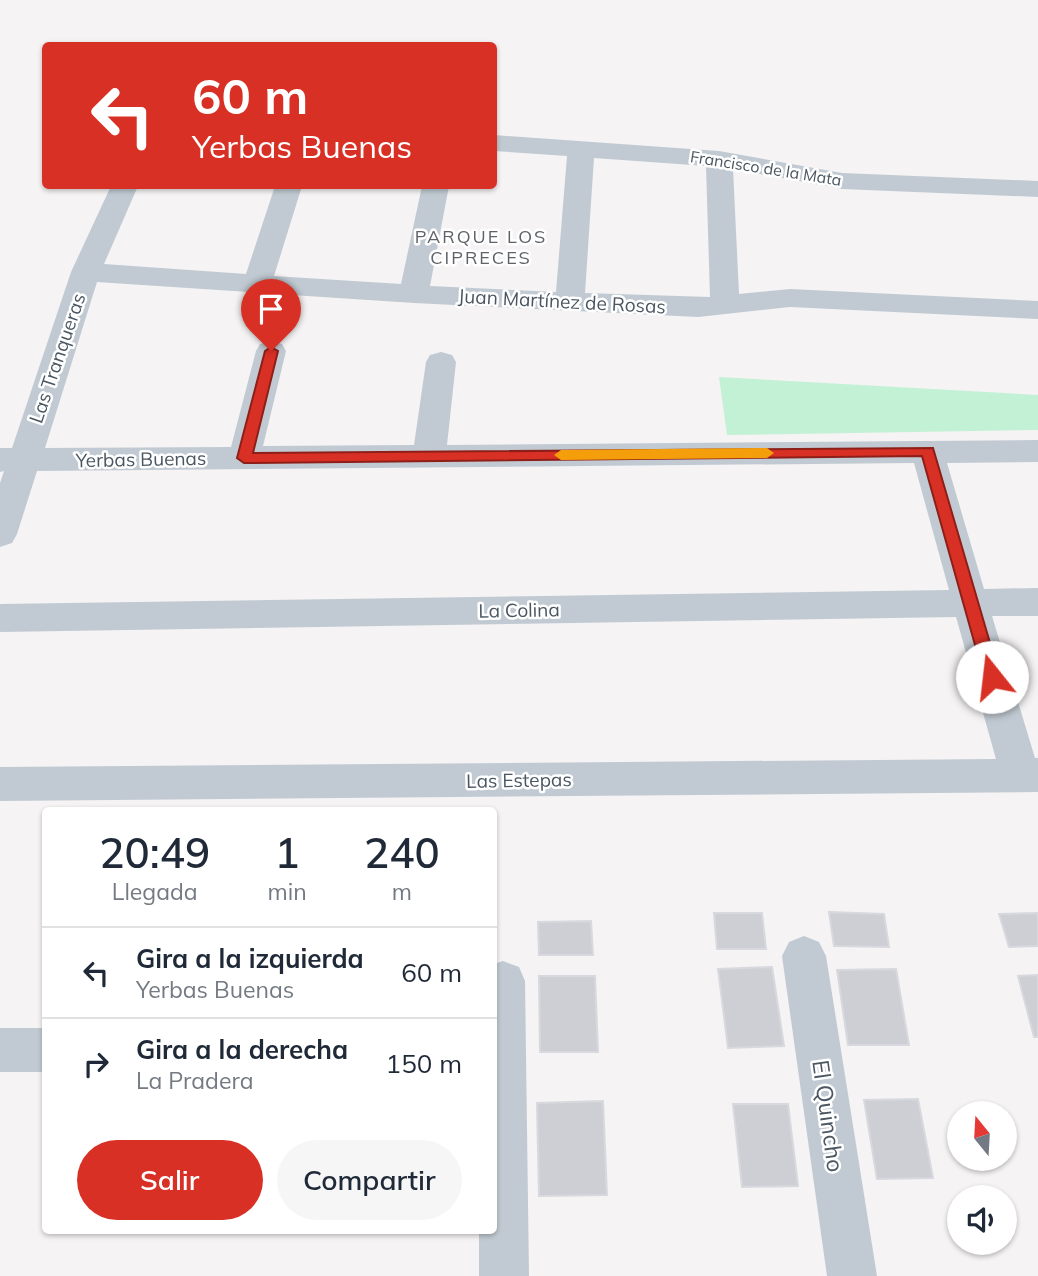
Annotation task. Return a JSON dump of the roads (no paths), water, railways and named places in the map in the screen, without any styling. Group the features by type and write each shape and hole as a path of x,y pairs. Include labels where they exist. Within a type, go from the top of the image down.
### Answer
{"street":[{"name":"Francisco de la Mata","path":"497,143 719,159 842,181 1038,189"},
{"path":"570,302 581,148"},
{"path":"719,159 725,305"},
{"name":"Las Tranqueras","path":"0,534 11,460 86,272 123,189"},
{"path":"257,284 288,189"},
{"path":"414,294 435,189"},
{"name":"Juan Martínez de Rosas","path":"86,272 414,294 698,308 790,298 1038,310"},
{"path":"244,458 271,351"},
{"path":"429,456 441,362"},
{"name":"Yerbas Buenas","path":"11,460 1038,451"},
{"path":"928,452 971,603 1029,775"},
{"name":"La Colina","path":"0,618 1038,602"},
{"name":"Las Estepas","path":"0,784 1029,775"},
{"name":"El Quincho","path":"804,956 852,1276"},
{"path":"503,981 498,1045 503,1276"},
{"path":"0,1050 42,1050"}],"district":[{"name":"PARQUE LOS CIPRECES","path":"481,247"}]}
